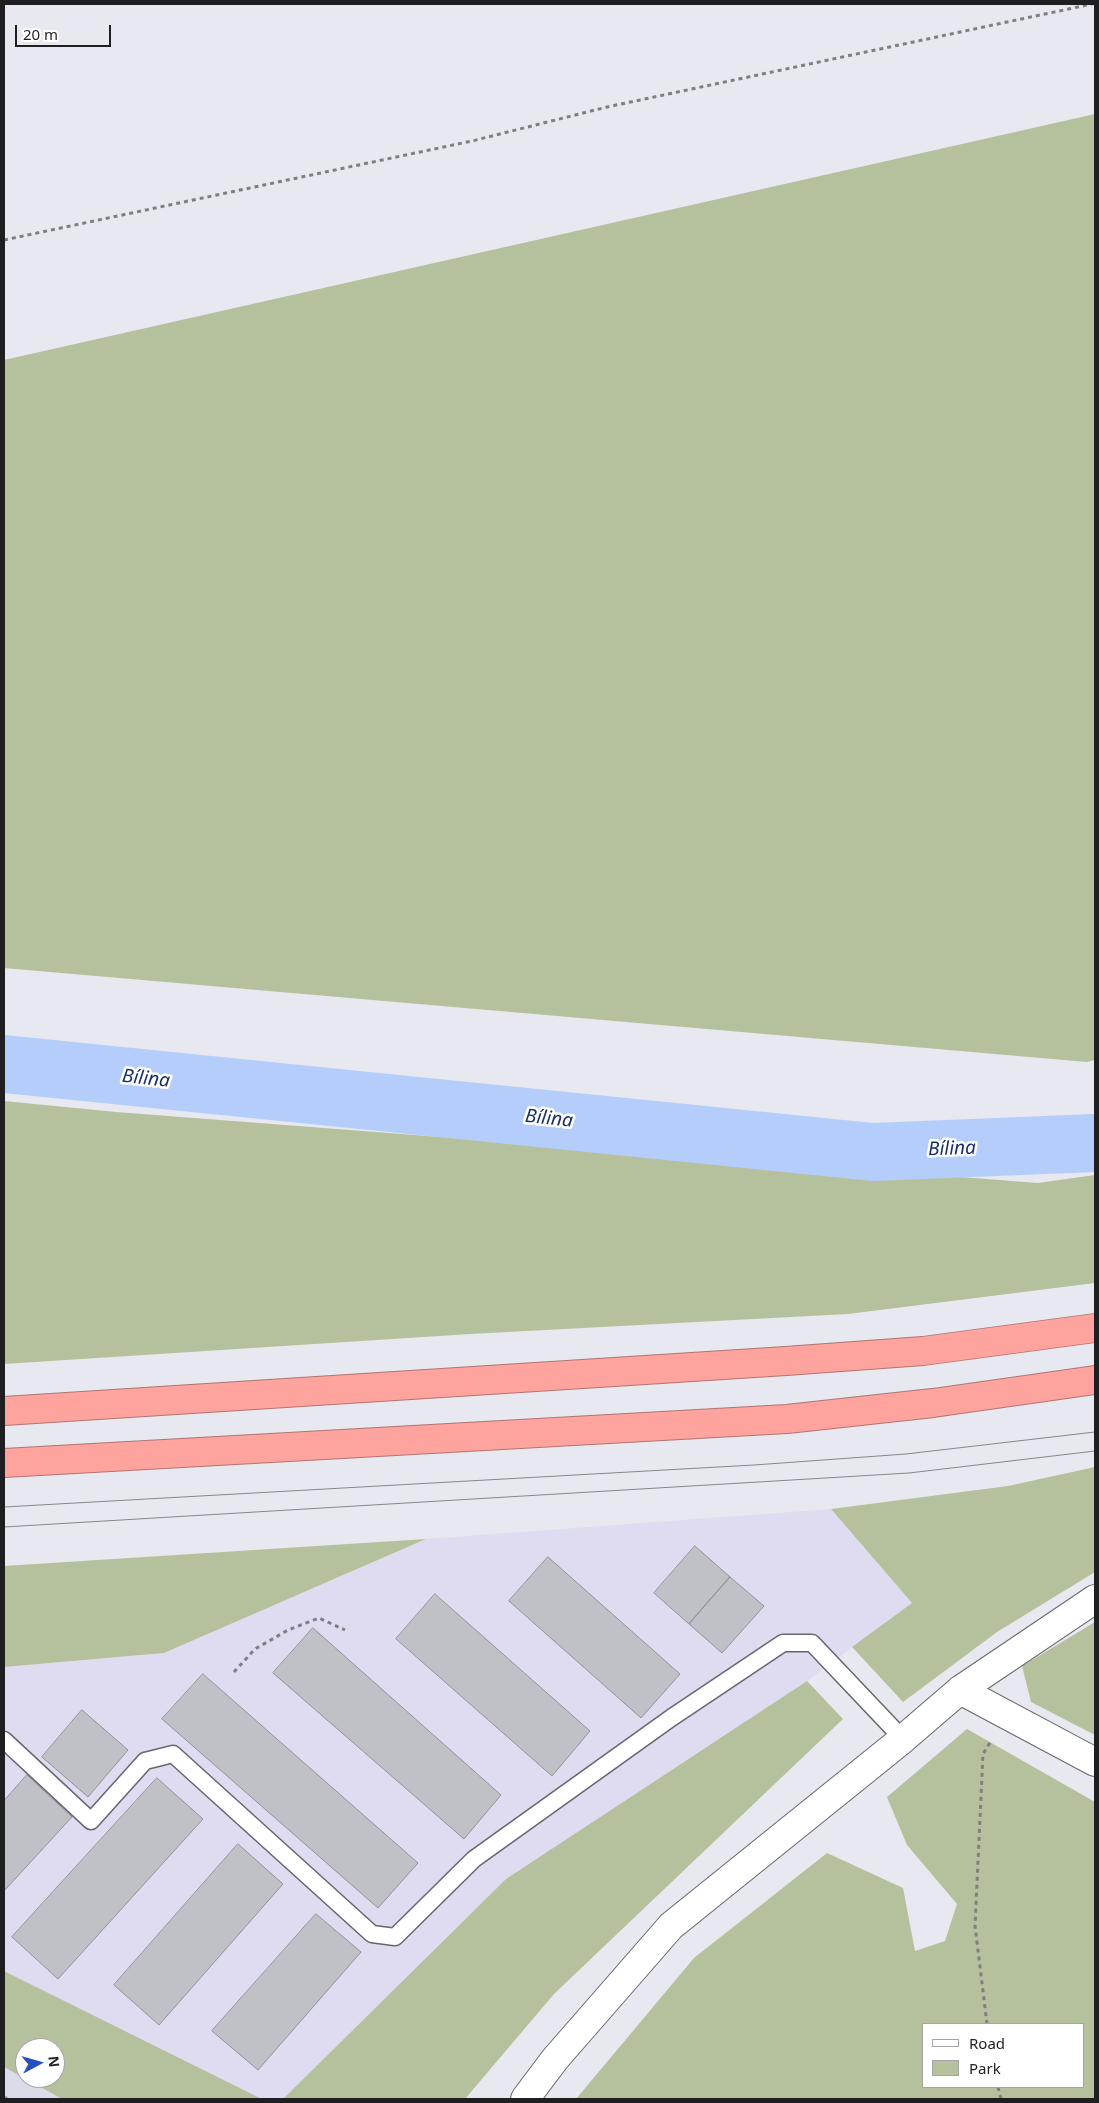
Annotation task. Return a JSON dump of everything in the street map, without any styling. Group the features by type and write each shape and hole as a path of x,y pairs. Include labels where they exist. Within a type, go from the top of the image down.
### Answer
{"highway":[{"path":"4,1410 776,1362 922,1350 1095,1328"},
{"path":"4,1463 787,1419 933,1403 1095,1380"}],"street":[{"path":"525,2099 555,2059 671,1926 903,1739 960,1690 1095,1599"},
{"path":"960,1690 1095,1762"}],"lane":[{"path":"4,1740 91,1821 145,1760 172,1754 372,1934 395,1936 474,1859 671,1718 783,1644 812,1643 903,1739"}],"path":[{"path":"4,240 472,141 607,107 1092,4"},
{"path":"234,1672 255,1649 288,1630 319,1618 345,1630"},
{"path":"987,2023 975,1926 983,1754 1007,1715"}],"shaded area":[{"path":"831,1509 912,1603 807,1681 506,1879 283,2099 262,2099 4,1971 4,1667 164,1653 426,1539"},
{"path":"4,2067 15,2073 15,2088 42,2088 62,2099 4,2099"}],"green space":[{"path":"1095,114 1095,1060 1087,1062 4,968 4,360"},
{"path":"4,1101 116,1112 1038,1183 1095,1175 1095,1283 848,1314 470,1334 4,1364"},
{"path":"1095,1467 1095,1572 997,1632 903,1702 852,1647 912,1603 831,1509 1008,1486"},
{"path":"426,1539 164,1653 4,1667 4,1566"},
{"path":"1095,1622 1095,1735 1031,1702 1022,1666"},
{"path":"807,1681 843,1719 554,1994 465,2099 283,2099 506,1879"},
{"path":"967,1729 1095,1802 1095,2099 576,2099 694,1958 827,1853 903,1888 915,1951 945,1941 957,1904 907,1845 887,1797"},
{"path":"4,1971 262,2099 62,2099 42,2088 65,2088 65,2038 15,2038 15,2073 4,2067"}],"building":[{"path":"695,1546 730,1577 689,1624 654,1593"},
{"path":"548,1557 680,1674 641,1718 509,1601"},
{"path":"730,1577 764,1606 722,1653 689,1624"},
{"path":"435,1594 590,1731 552,1776 396,1639"},
{"path":"313,1628 501,1795 464,1839 273,1673"},
{"path":"203,1674 418,1863 378,1908 162,1719"},
{"path":"82,1710 128,1750 88,1797 42,1757"},
{"path":"27,1775 72,1817 4,1891 4,1801"},
{"path":"157,1778 203,1819 58,1979 12,1937"},
{"path":"238,1844 283,1884 159,2025 114,1985"},
{"path":"316,1914 361,1952 258,2070 212,2031"}],"waterway":[{"name":"Bílina","path":"4,1064 873,1152 1095,1143"}],"tram line":[{"path":"4,1507 754,1465 906,1454 1095,1432"},
{"path":"4,1527 909,1473 1095,1451"}]}
